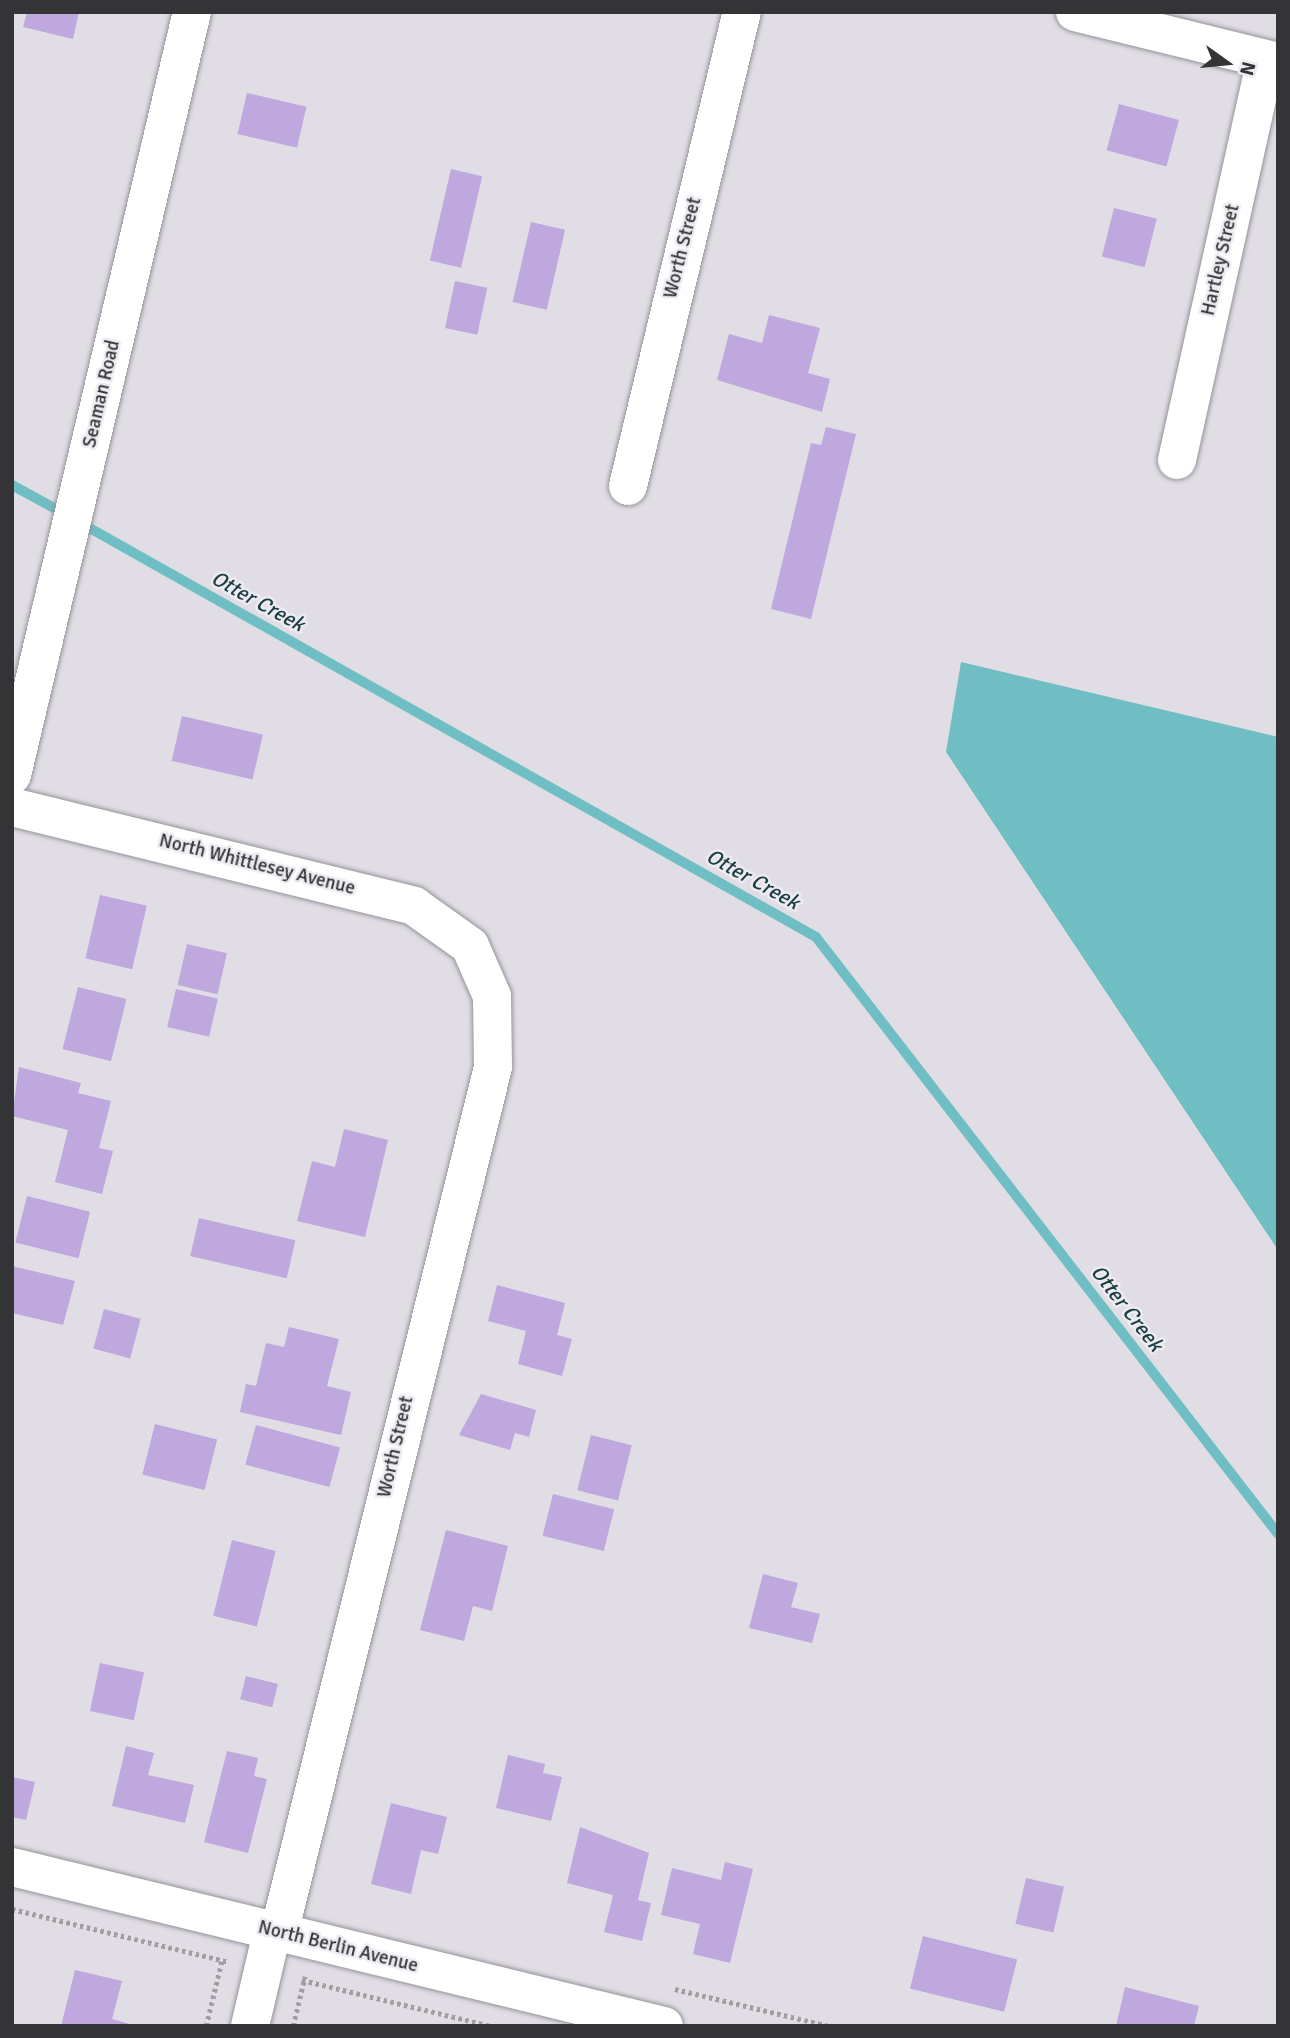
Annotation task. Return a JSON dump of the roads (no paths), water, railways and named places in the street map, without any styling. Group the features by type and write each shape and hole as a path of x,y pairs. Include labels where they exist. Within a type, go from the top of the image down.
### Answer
{"street":[{"name":"Seaman Road","path":"12,775 192,12"},
{"name":"Worth Street","path":"628,486 742,12"},
{"path":"1075,12 1199,27 1272,61"},
{"name":"Hartley Street","path":"1177,460 1272,61"},
{"name":"North Whittlesey Avenue","path":"12,807 396,900 438,918 481,962"},
{"name":"Worth Street","path":"250,2026 493,1068 496,1017 481,962"},
{"name":"North Berlin Avenue","path":"12,1867 664,2026"}],"water":[{"path":"961,662 1278,737 1278,1250 946,752"}],"waterway":[{"name":"Otter Creek","path":"12,485 65,514"},
{"name":"Otter Creek","path":"79,522 816,937 1278,1534"}]}
